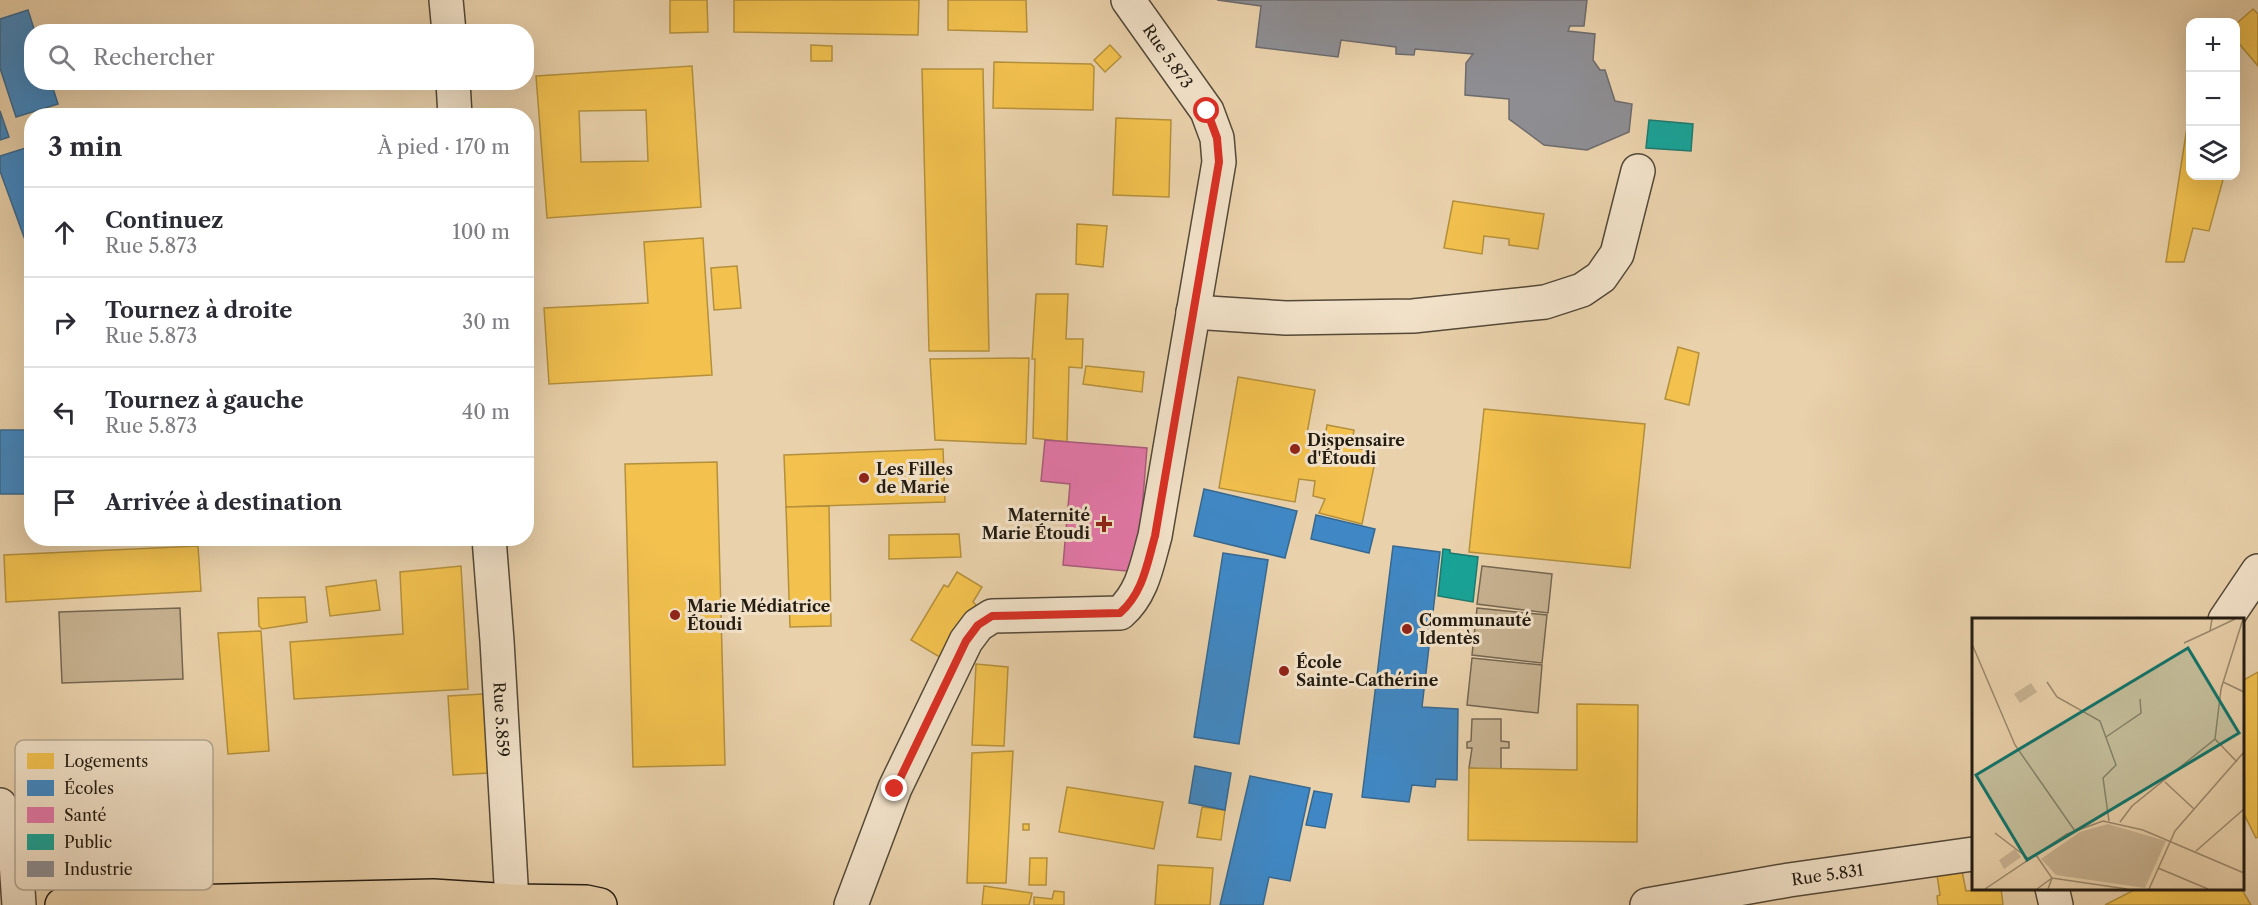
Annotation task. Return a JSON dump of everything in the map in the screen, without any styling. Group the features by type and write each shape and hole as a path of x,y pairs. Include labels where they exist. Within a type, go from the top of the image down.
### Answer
{"main road":[{"path":"80,905 433,896 512,901 586,902 600,905"}],"street":[{"path":"446,0 448,24"},
{"name":"Rue 5.873","path":"851,905 895,789 966,641 978,625 992,616 1120,613 1132,602 1142,584 1155,536 1219,162 1217,138 1207,111 1128,0"},
{"path":"453,90 455,108"},
{"path":"1193,312 1286,318 1413,316 1545,302 1582,290 1601,277 1617,254 1638,171"},
{"name":"Rue 5.859","path":"490,546 512,901"},
{"path":"2227,618 2258,572"},
{"path":"0,805 15,847"},
{"name":"Rue 5.831","path":"1647,905 1790,880 1972,854"},
{"path":"18,890 19,905"},
{"path":"2052,890 2056,905"}],"shaded area":[{"path":"1482,566 1552,574 1548,613 1477,604"},
{"path":"180,608 183,679 62,683 59,612"},
{"path":"1477,608 1547,615 1542,663 1472,655"},
{"path":"1472,658 1542,665 1538,713 1467,705"},
{"path":"1472,719 1501,719 1501,741 1509,742 1509,748 1501,748 1501,771 1469,768 1472,748 1467,748 1467,742 1471,741"}],"building: Logements":[{"path":"670,0 707,0 708,32 670,33"},
{"path":"734,0 919,0 918,35 734,32"},
{"path":"948,0 1026,0 1027,32 948,30"},
{"path":"2253,9 2258,14 2258,66 2240,45 2240,20"},
{"path":"811,45 832,46 832,61 811,61"},
{"path":"1110,45 1121,57 1105,72 1094,60"},
{"path":"994,62 1091,64 1094,67 1093,110 993,108"},
{"path":"692,66 701,207 547,218 536,76","holes":["646,110 648,161 581,162 579,111"]},
{"path":"922,69 983,69 989,351 929,351"},
{"path":"1116,118 1171,120 1169,197 1113,195"},
{"path":"2186,134 2186,180 2223,180 2209,231 2193,228 2184,262 2166,262"},
{"path":"1453,201 1544,214 1538,249 1509,245 1509,239 1484,236 1482,254 1444,248"},
{"path":"1077,224 1107,226 1103,267 1076,264"},
{"path":"703,238 712,375 549,384 544,308 648,303 644,242"},
{"path":"737,266 741,308 714,310 711,268"},
{"path":"1036,294 1068,294 1066,339 1083,339 1082,368 1069,367 1067,442 1033,438 1035,359 1032,359"},
{"path":"1678,347 1699,353 1689,405 1665,399"},
{"path":"1029,358 1026,444 935,440 930,359"},
{"path":"1086,366 1144,372 1142,392 1083,384"},
{"name":"Dispensaire d'Étoudi","path":"1238,377 1315,390 1307,433 1325,437 1327,425 1354,430 1351,447 1377,452 1362,524 1319,513 1325,499 1313,496 1315,481 1299,479 1295,502 1219,488"},
{"path":"1484,409 1645,424 1630,568 1469,552"},
{"name":"Les Filles de Marie","path":"943,449 945,502 786,507 784,455"},
{"name":"Marie Médiatrice Étoudi","path":"717,462 725,765 633,767 625,464"},
{"path":"829,506 831,626 790,627 786,507"},
{"path":"959,534 961,557 889,559 889,535"},
{"path":"198,546 201,591 6,602 4,555"},
{"path":"461,566 468,689 294,699 290,642 403,634 400,572"},
{"path":"957,572 982,587 973,602 976,605 943,659 911,640 944,585 948,587"},
{"path":"376,580 380,610 330,616 326,587"},
{"path":"305,597 307,622 262,629 259,626 258,598"},
{"path":"261,631 269,751 228,754 218,633"},
{"path":"976,664 1008,667 1004,746 972,745"},
{"path":"2258,672 2258,837 2256,838 2243,812 2243,780 2245,779 2243,774 2243,680"},
{"path":"483,694 489,773 453,775 448,696"},
{"path":"1577,704 1638,705 1637,842 1468,840 1469,768 1577,770"},
{"path":"1013,751 1006,883 967,883 972,753"},
{"path":"1067,787 1163,802 1154,849 1059,832"},
{"path":"1202,807 1225,810 1221,840 1197,837"},
{"path":"1023,824 1029,824 1029,830 1023,830"},
{"path":"1030,858 1047,858 1046,885 1029,885"},
{"path":"1158,865 1213,868 1210,905 1155,905"},
{"path":"1962,871 1966,891 2001,890 2003,905 1938,905 1937,896 1940,895 1937,875"},
{"path":"984,886 1032,893 1029,905 982,905"},
{"path":"2134,890 2242,890 2251,905 2105,905"},
{"path":"1054,891 1064,892 1064,905 1034,905 1034,897 1052,899"}],"building: Écoles":[{"path":"28,10 32,24 24,24 24,90 54,90 58,104 45,108 24,108 24,115 16,117 0,68 0,19"},
{"path":"0,111 9,137 0,140"},
{"path":"24,148 24,237 0,171 0,156"},
{"path":"0,430 24,430 24,494 0,494"},
{"path":"1204,489 1297,511 1285,558 1194,536"},
{"path":"1316,515 1375,529 1369,553 1311,539"},
{"name":"Communauté Identès","path":"1393,546 1440,552 1422,707 1458,709 1457,780 1436,779 1435,787 1412,785 1409,802 1362,797"},
{"path":"1223,553 1268,560 1239,744 1194,737"},
{"path":"1195,766 1231,773 1225,810 1189,803"},
{"path":"1250,776 1310,788 1290,881 1269,877 1263,905 1220,905"},
{"path":"1314,791 1332,794 1325,828 1306,825"}],"building: Santé":[{"name":"Maternité Marie Étoudi","path":"1045,440 1147,448 1137,572 1063,565 1070,484 1041,481"}],"building: Public":[{"path":"1649,120 1693,124 1691,151 1646,148"},
{"path":"1443,549 1450,550 1450,553 1478,557 1473,602 1438,596"}],"building: Industrie":[{"path":"1217,0 1587,0 1584,26 1570,26 1568,31 1595,34 1593,60 1600,70 1605,70 1615,101 1632,104 1629,132 1587,150 1544,145 1509,119 1509,99 1465,95 1466,63 1473,54 1415,49 1414,55 1396,54 1396,47 1341,40 1338,57 1256,47 1261,6"}],"place":[{"name":"Dispensaire d'Étoudi","path":"1295,449"},
{"name":"Les Filles de Marie","path":"864,478"},
{"name":"Maternité Marie Étoudi","path":"1104,524"},
{"name":"Marie Médiatrice Étoudi","path":"675,615"},
{"name":"Communauté Identès","path":"1407,629"},
{"name":"École Sainte-Cathérine","path":"1284,671"}],"route":[{"path":"895,789 966,641 978,625 992,616 1120,613 1132,602 1142,584 1155,536 1219,162 1217,138 1207,111"}]}
